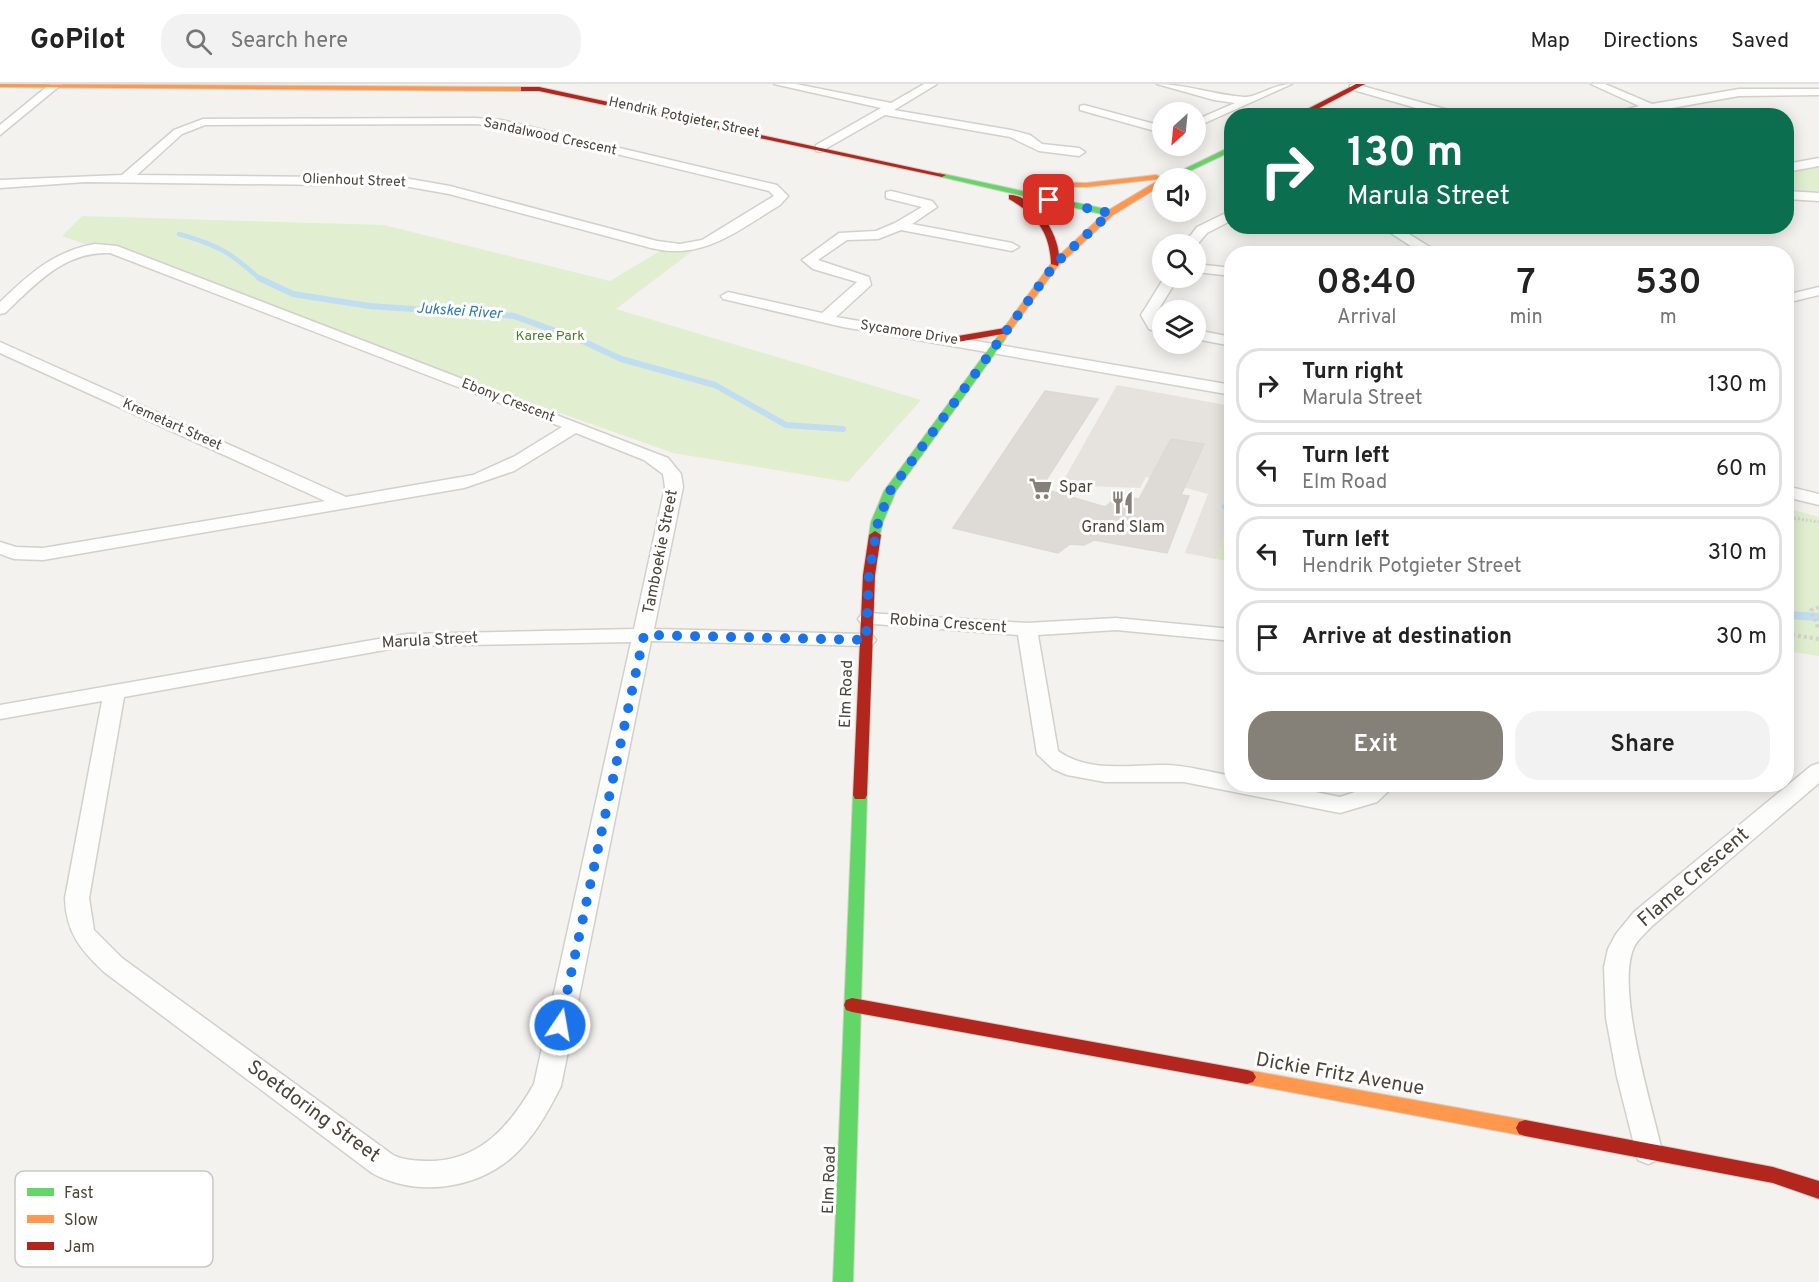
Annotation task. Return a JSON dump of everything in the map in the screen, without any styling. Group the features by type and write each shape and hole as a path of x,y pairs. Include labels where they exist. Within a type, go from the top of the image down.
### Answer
{"street":[{"name":"Hendrik Potgieter Street","path":"567,84 1114,210"},
{"path":"779,84 885,108 926,121 1011,134 1026,138 1039,147 1079,152"},
{"path":"825,145 885,108 932,84"},
{"path":"1162,84 1214,98 1225,103 1227,108"},
{"path":"1229,108 1287,84"},
{"path":"1596,84 1650,107"},
{"name":"Hendrik Potgieter Street","path":"0,85 24,85 50,90 92,85 516,87 558,91 825,145"},
{"path":"1313,108 1357,86 1432,108"},
{"path":"0,131 50,90"},
{"path":"1645,108 1742,92 1819,92"},
{"path":"1214,98 1249,100"},
{"path":"1084,108 1152,127"},
{"path":"1206,119 1224,110"},
{"name":"Sandalwood Crescent","path":"126,178 178,132 203,122 491,122 773,188 781,193 775,202 699,245"},
{"path":"1191,168 1224,152"},
{"path":"1794,167 1819,162"},
{"name":"Olienhout Street","path":"0,184 47,179 126,178 404,182 450,190 663,247 680,248 699,245"},
{"path":"988,182 1086,185 1152,178"},
{"path":"988,182 1029,207 1045,220 1056,239 1055,264"},
{"name":"Elm Road","path":"843,1282 866,640 869,575 878,522 890,491 993,346 1055,264 1114,210 1152,188"},
{"path":"824,319 864,285 864,280 818,266 809,260 844,236 878,235 900,226 928,209 930,205 891,195"},
{"path":"1794,195 1819,197"},
{"path":"1199,234 1224,218"},
{"path":"900,226 1012,247"},
{"path":"1400,234 1420,246"},
{"name":"Ebony Crescent","path":"0,310 58,259 82,250 112,249 574,427"},
{"path":"1206,269 1224,271"},
{"path":"1794,297 1819,291"},
{"name":"Sycamore Drive","path":"728,296 824,319 993,346 1224,389"},
{"path":"1152,309 1148,315 1152,322"},
{"path":"952,340 1005,331"},
{"path":"1206,337 1224,340"},
{"path":"952,340 972,356 979,367"},
{"name":"Kremetart Street","path":"0,347 345,503"},
{"name":"Ebony Crescent","path":"0,548 14,553 43,554 485,478 514,465 574,427"},
{"name":"Tamboekie Street","path":"574,427 666,462 674,473 674,487 644,635"},
{"path":"1794,493 1819,500"},
{"name":"Robina Crescent","path":"868,619 1027,629 1116,624 1224,634"},
{"name":"Robina Crescent","path":"1027,629 1048,754 1060,765 1079,772 1169,773 1224,783"},
{"name":"Marula Street","path":"0,712 384,642 644,635 866,640"},
{"name":"Soetdoring Street","path":"114,693 77,898 77,920 81,934 113,965 359,1148 391,1168 443,1174 477,1166 506,1146 529,1120 547,1086 644,635"},
{"name":"Flame Crescent","path":"1648,1151 1618,1011 1615,970 1621,947 1643,919 1819,771"},
{"name":"Robina Crescent","path":"1273,792 1340,805 1369,796 1374,792"},
{"name":"Dickie Fritz Avenue","path":"852,1005 1648,1151 1773,1175 1819,1190"}],"path":[{"path":"1794,518 1819,522"},
{"path":"1819,607 1811,610 1819,630"},
{"path":"1794,635 1819,639"}],"green space":[{"path":"1819,165 1819,194 1794,192 1794,170"},
{"name":"Karee Park","path":"82,216 384,225 610,281 665,248 699,246 616,309 921,400 848,482 673,453 62,236"},
{"path":"1794,510 1819,517 1819,656 1794,652"},
{"path":"1224,535 1224,560 1216,559"}],"shaded area":[{"path":"1117,385 1224,405 1224,535 1216,559 1185,553 1208,494 1146,477 1140,488 1061,485"}],"building":[{"path":"1045,391 1098,399 1041,488 1105,507 1118,496 1139,499 1171,439 1204,444 1181,495 1189,496 1167,553 1094,540 1084,545 1070,544 1058,553 953,528"}],"waterway":[{"name":"Jukskei River","path":"179,234 223,250 260,279"},
{"name":"Jukskei River","path":"259,278 293,294 369,306 514,316 583,341 621,359 715,385 786,425 843,429"},
{"name":"Jukskei River","path":"1794,615 1819,617"}],"traffic: fast":[{"path":"1191,168 1224,152"},
{"path":"942,175 1110,213"},
{"path":"875,535 877,522 890,491 1001,338"},
{"path":"843,1282 860,795"}],"traffic: slow":[{"path":"0,85 524,89"},
{"path":"1039,184 1086,185 1152,177"},
{"path":"1001,338 1055,264 1110,213 1152,188"},
{"path":"1247,1077 1525,1128"}],"traffic: jam":[{"path":"1313,108 1361,84"},
{"path":"524,89 539,89 942,175"},
{"path":"1012,197 1031,209 1045,224 1053,241 1055,264"},
{"path":"952,340 1005,331"},
{"path":"860,795 869,575 875,535"},
{"path":"852,1005 1247,1077"},
{"path":"1525,1128 1773,1175 1819,1190"}],"place":[{"name":"Spar","path":"1041,488"},
{"name":"Grand Slam","path":"1123,503"}],"route":[{"path":"560,1025 644,635 866,640 869,575 878,522 890,491 993,346 1055,264 1110,213 1049,200"}]}
